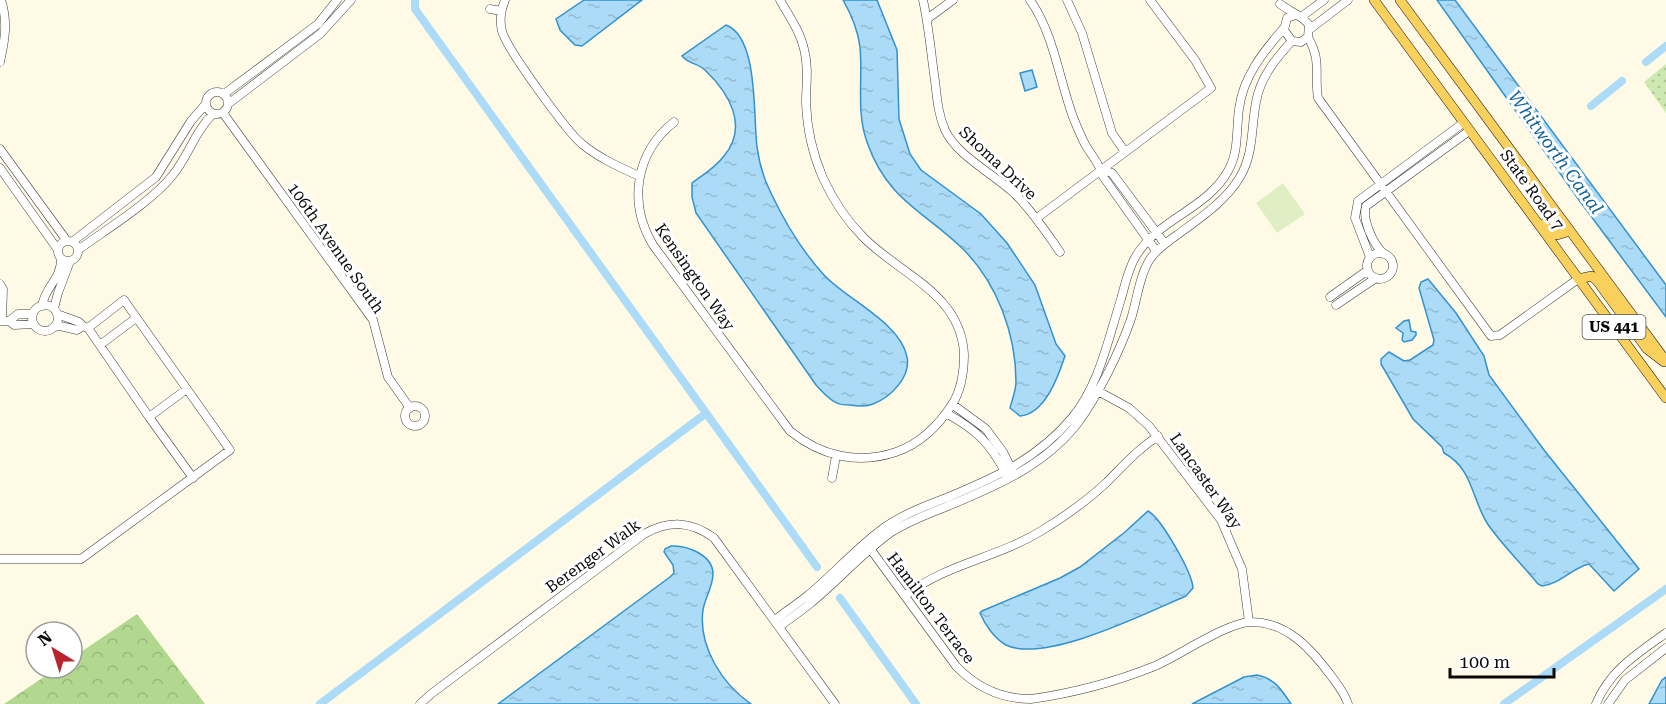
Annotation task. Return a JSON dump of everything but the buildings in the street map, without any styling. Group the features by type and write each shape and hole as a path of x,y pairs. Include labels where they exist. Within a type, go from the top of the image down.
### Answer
{"main road":[{"name":"State Road 7","path":"1374,0 1666,398"},
{"name":"State Road 7","path":"1400,0 1666,362"},
{"path":"1519,199 1535,212 1549,231 1557,235 1570,231"},
{"path":"1578,279 1592,276 1647,349 1666,362"}],"street":[{"path":"0,62 5,37 6,14 1,0"},
{"path":"4,321 18,314 33,314 42,306 45,295 59,273 61,244 69,241 156,177 191,121 212,93 224,94 318,24 337,0"},
{"path":"54,327 58,320 56,311 58,293 70,261 77,257 78,250 162,188 174,174 205,122 213,114 223,113 228,104 320,34 351,0"},
{"path":"505,0 501,11 502,32 510,48 580,143 639,176 653,144 674,122"},
{"name":"Kensington Way","path":"639,176 637,200 639,212 642,224 653,245 790,431 812,446 836,456 869,458 901,451 929,433 946,413 960,386 964,362 961,337 957,326 952,314 937,295 863,237 851,224 830,193 811,140 807,113 807,72 804,48 780,0"},
{"name":"Shoma Drive","path":"922,0 927,19 938,114 946,133 958,148 993,174 1037,218 1060,252"},
{"path":"927,19 953,0"},
{"path":"1030,0 1056,58 1073,116 1085,145 1101,169 1102,175 1156,251"},
{"path":"1067,0 1082,33 1112,133 1125,152"},
{"name":"Shoma Drive","path":"1037,218 1211,88 1195,60 1150,0"},
{"path":"1095,389 1130,268 1136,256 1157,233 1209,195 1229,171 1238,140 1239,111 1244,88 1256,62 1287,18 1298,16 1324,0"},
{"path":"777,623 886,527 917,509 990,479 1010,474 1059,432 1095,389 1121,346 1137,300 1142,277 1156,251 1216,206 1240,178 1249,155 1258,91 1273,64 1348,0"},
{"path":"1279,2 1307,21 1303,37 1306,48 1316,52 1318,98 1491,336 1500,335 1578,279"},
{"path":"1279,2 1286,34 1303,37"},
{"path":"490,9 501,11"},
{"path":"224,94 228,104"},
{"path":"205,105 213,114"},
{"name":"106th Avenue South","path":"223,113 373,320 388,377 410,408"},
{"path":"1370,257 1355,218 1358,201 1381,183 1466,127"},
{"path":"1336,305 1376,278 1387,278 1393,269 1392,263 1376,245 1365,218 1366,206 1466,127"},
{"path":"0,149 78,250"},
{"path":"0,168 59,254 70,261"},
{"path":"1101,169 1112,174 1165,244"},
{"path":"1376,278 1368,270 1368,261 1374,254 1384,254"},
{"path":"1330,297 1368,270"},
{"path":"0,284 3,289 4,321"},
{"path":"0,559 81,559 230,450 124,300 77,330 60,326 42,331 34,324 33,314"},
{"path":"42,306 79,322 85,327 193,478"},
{"path":"100,345 136,318"},
{"path":"4,321 14,325 34,324"},
{"path":"149,417 187,389"},
{"name":"Lancaster Way","path":"1095,389 1129,408 1158,436 1221,520 1242,569 1250,622"},
{"path":"952,404 986,429 1003,452 1010,474"},
{"path":"946,413 982,437 1010,474"},
{"path":"905,597 932,577 1017,544 1057,521 1100,487 1133,454 1158,436"},
{"path":"832,478 836,456"},
{"name":"Berenger Walk","path":"420,704 446,682 644,534 664,525 686,524 697,527 714,538 835,704"},
{"name":"Hamilton Terrace","path":"868,545 965,675 995,694 1031,702 1132,675 1225,630 1250,622"},
{"path":"1250,622 1282,629 1310,648 1343,692 1348,704"},
{"path":"1596,704 1604,688 1621,666 1666,633"},
{"path":"1608,704 1631,674 1666,648"}],"green space":[{"path":"1666,64 1666,113 1644,82"},
{"path":"1283,183 1305,214 1277,233 1256,203"},
{"path":"137,614 205,704 4,704 39,680 84,680 84,650"}],"water":[{"path":"584,0 642,0 582,46 575,45 560,30 556,19"},
{"path":"843,0 877,0 897,50 899,119 910,154 921,170 981,214 1007,243 1035,285 1056,344 1065,356 1049,393 1037,409 1029,414 1020,416 1010,408 1016,382 1012,346 1002,310 986,277 963,249 896,191 875,162 867,142 862,119 859,41 854,23"},
{"name":"Whitworth Canal","path":"1437,0 1455,0 1666,285 1666,317 1579,200"},
{"path":"726,25 737,32 749,61 759,158 768,186 781,213 801,246 824,275 884,322 903,345 907,364 903,379 886,397 873,404 862,406 840,404 828,398 816,385 696,213 692,197 692,183 724,156 735,133 735,122 728,99 714,79 702,68 682,56"},
{"path":"1032,70 1037,87 1025,91 1020,73"},
{"path":"1428,279 1456,313 1484,356 1489,375 1544,450 1639,569 1614,591 1589,564 1548,585 1538,584 1487,523 1461,467 1444,453 1442,447 1413,419 1381,364 1381,359 1389,352 1404,361 1410,360 1433,345 1434,340 1419,288 1421,282"},
{"path":"1409,320 1411,331 1416,332 1416,335 1412,340 1404,342 1403,333 1396,328"},
{"path":"1148,511 1168,534 1182,558 1193,588 1186,596 1096,634 1045,648 1023,649 1006,645 991,631 980,613 982,611 1060,578 1080,567"},
{"path":"671,546 691,549 709,561 713,578 703,610 704,637 714,663 722,675 740,696 751,704 498,704 670,577 674,573 673,565 664,552"},
{"path":"1257,675 1273,682 1291,704 1192,704 1244,677"},
{"path":"1666,677 1666,704 1649,704 1662,680"}],"waterway":[{"path":"415,0 415,9 817,567"},
{"path":"1646,62 1666,46"},
{"path":"1591,106 1622,81"},
{"path":"320,704 705,414"},
{"path":"1504,704 1666,589"},
{"path":"840,598 916,704"}]}
